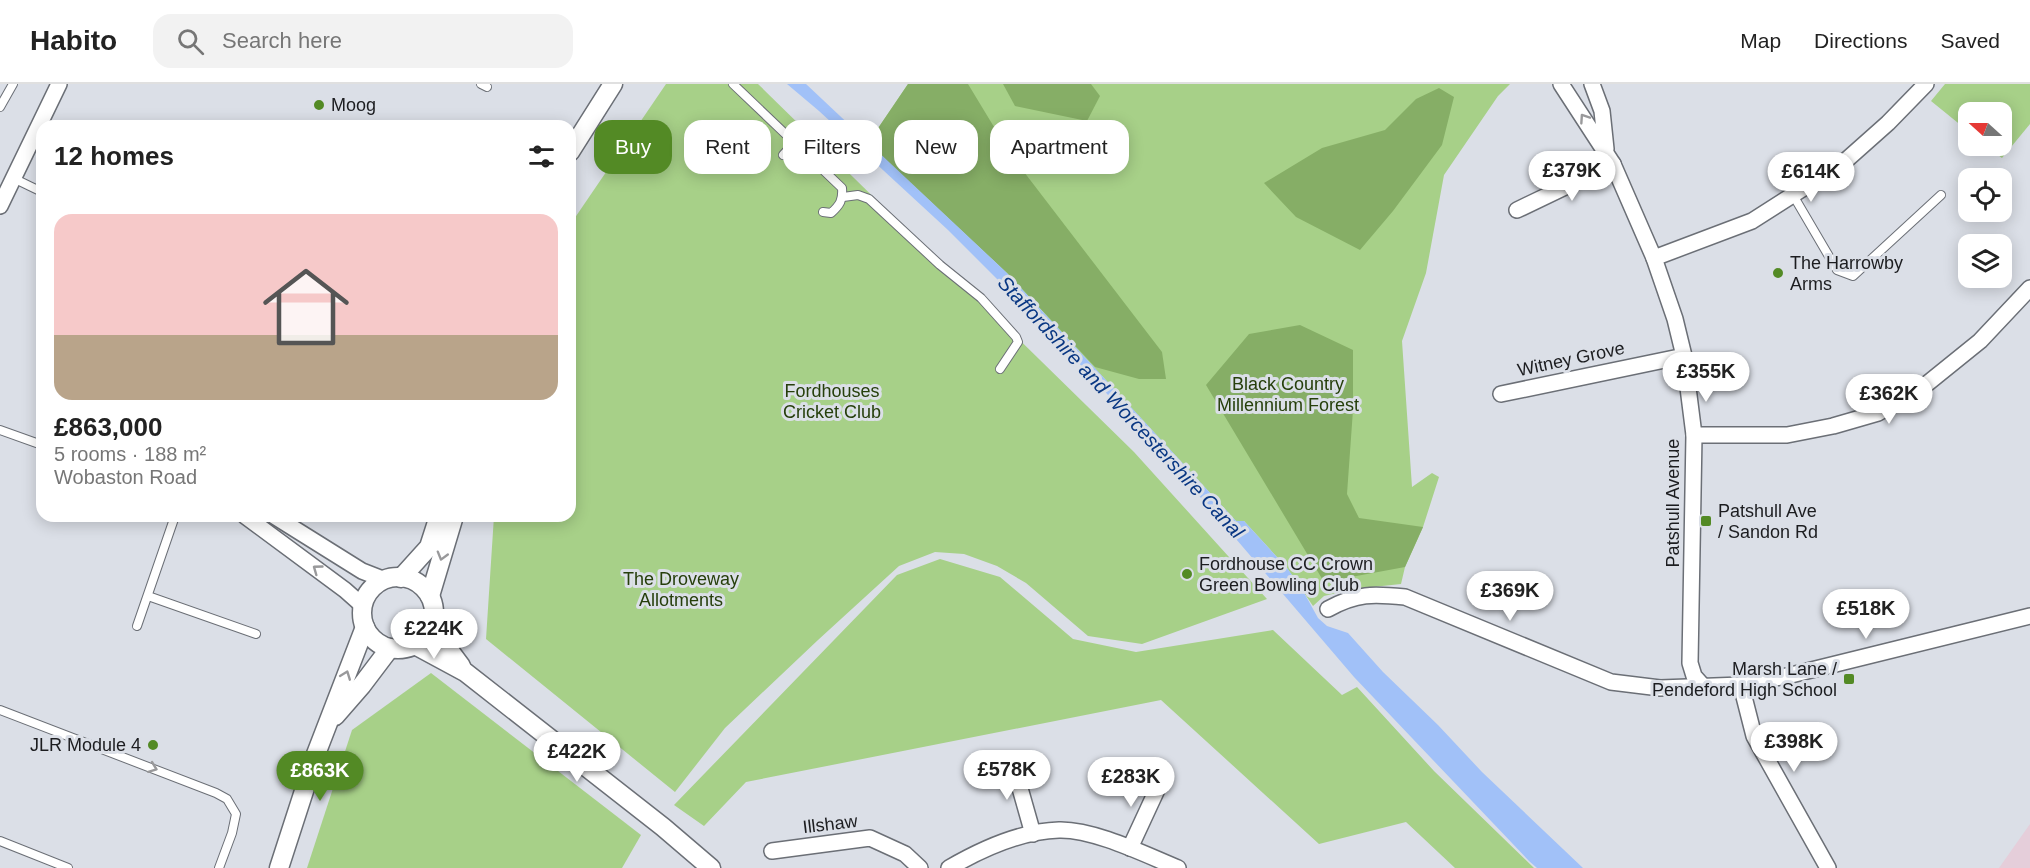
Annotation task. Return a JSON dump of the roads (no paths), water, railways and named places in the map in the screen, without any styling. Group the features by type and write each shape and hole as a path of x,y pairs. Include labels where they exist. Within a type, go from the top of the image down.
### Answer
{"street":[{"path":"41,120 59,84"},
{"path":"576,143 613,84"},
{"name":"Patshull Avenue","path":"1561,84 1610,158 1654,258 1675,319 1684,356 1694,435 1690,663 1694,676 1703,686"},
{"name":"Patshull Avenue","path":"1592,84 1602,111 1610,158"},
{"path":"1654,258 1752,221 1793,195 1843,163 1888,123 1926,84"},
{"path":"0,206 36,131"},
{"path":"1517,210 1610,158"},
{"path":"1694,435 1787,435 1833,426 1878,412 1923,387 1980,341 2030,288"},
{"name":"Witney Grove","path":"1501,394 1684,356"},
{"path":"253,522 363,606"},
{"path":"284,522 362,571 417,583 430,596"},
{"path":"437,522 429,547 393,579 370,591 363,606 365,627 375,641 390,648 407,648 415,645 423,640 432,627 434,612 430,596 452,522"},
{"path":"1328,609 1347,599 1373,594 1405,597 1611,682 1660,688 1741,685 2030,616"},
{"path":"279,868 328,724 365,627"},
{"path":"432,627 465,672"},
{"path":"415,645 465,672 663,827 711,868"},
{"path":"328,724 390,648"},
{"path":"1741,685 1754,736 1828,868"},
{"path":"1012,760 1033,834"},
{"path":"1130,848 1161,781"},
{"path":"949,868 977,852 1033,834 1060,830 1090,835 1130,848 1178,868"},
{"name":"Illshaw","path":"772,851 870,838 905,854 920,868"}],"lane":[{"path":"0,107 13,84"},
{"path":"733,84 783,132"},
{"path":"823,212 831,213 840,205 843,197 842,188 827,174"},
{"path":"13,178 36,189"},
{"path":"843,197 858,195 869,199 940,265 981,298 1018,342 1000,369"},
{"path":"1793,195 1837,270 1853,276 1941,195"},
{"path":"0,430 36,443"},
{"path":"137,626 173,522"},
{"path":"148,596 256,634"},
{"path":"0,710 212,791 227,799 236,814 232,833 219,868"},
{"path":"0,841 68,868"}],"water":[{"path":"787,84 806,84 844,120 829,120"},
{"name":"Staffordshire and Worcestershire Canal","path":"882,155 894,167 894,174 902,174 1007,273 1236,521 1244,521 1287,568 1318,618 1327,626 1348,633 1383,672 1482,772 1583,868 1537,868 1529,861 1354,677 1183,477 1055,337 948,230 882,169"}],"place":[{"name":"Moog","path":"319,105"},
{"name":"The Harrowby Arms","path":"1778,273"},
{"name":"Patshull Ave / Sandon Rd","path":"1706,521"},
{"name":"Fordhouse CC Crown Green Bowling Club","path":"1187,574"},
{"name":"Marsh Lane / Pendeford High School","path":"1849,679"},
{"name":"JLR Module 4","path":"153,745"}],"park label":[{"name":"Black Country Millennium Forest","path":"1288,394"},
{"name":"Fordhouses Cricket Club","path":"832,401"},
{"name":"The Droveway Allotments","path":"681,589"}]}
